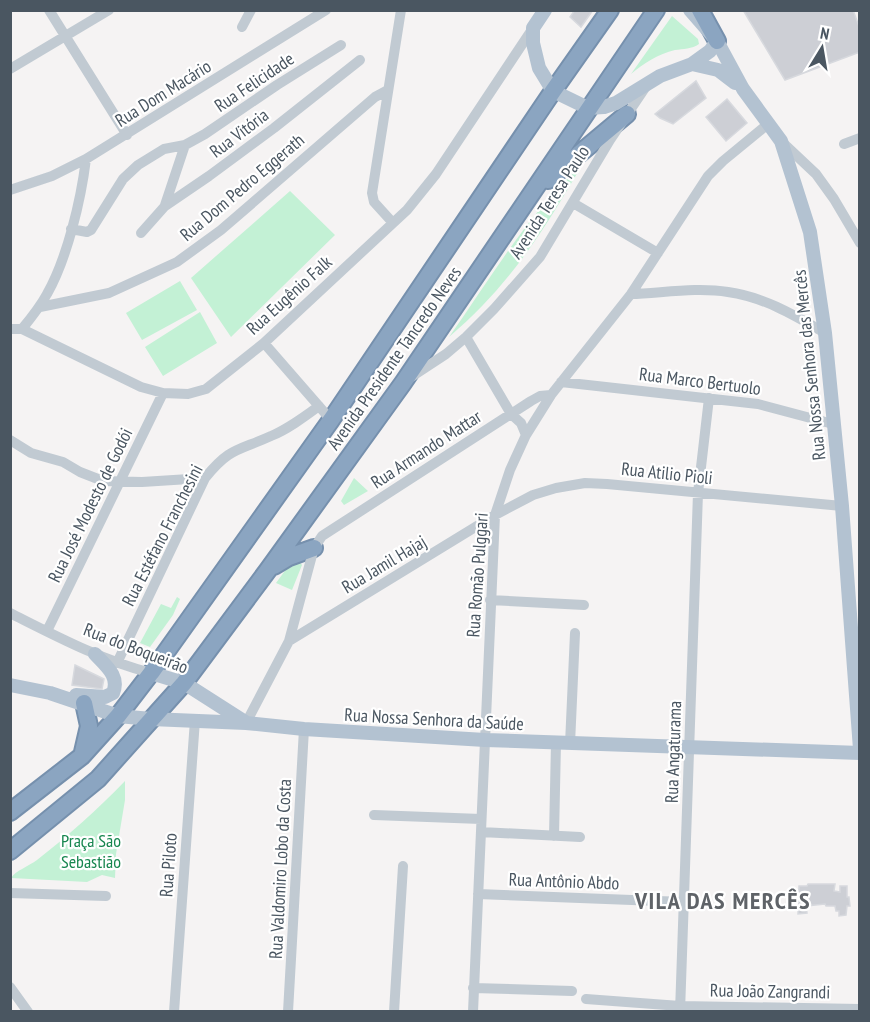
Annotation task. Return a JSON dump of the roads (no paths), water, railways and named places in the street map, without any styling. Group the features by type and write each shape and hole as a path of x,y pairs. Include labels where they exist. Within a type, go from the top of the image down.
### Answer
{"highway":[{"name":"Avenida Presidente Tancredo Neves","path":"10,812 82,756 118,716 151,673 331,420 610,10"},
{"name":"Avenida Presidente Tancredo Neves","path":"10,851 98,779 184,683 403,383 656,10"},
{"path":"700,10 717,41"},
{"path":"532,195 627,114"},
{"path":"268,570 318,542"},
{"path":"82,756 89,726 84,703"}],"main road":[{"name":"Rua Eugênio Falk","path":"533,28 545,10"},
{"name":"Rua Nossa Senhora das Mercês","path":"690,10 717,41 743,89 780,141 810,232 825,333 855,614 860,751"},
{"path":"533,28 533,43 539,69 554,91 588,108 604,107 616,103 649,82"},
{"name":"Avenida Teresa Paulo","path":"649,82 673,70 692,64 710,51 717,41"},
{"path":"692,64 723,72 743,89"},
{"path":"50,693 101,697 113,693 116,685 115,678 95,654"},
{"name":"Rua do Boqueirão","path":"151,673 184,683 246,723"},
{"name":"Rua Nossa Senhora da Saúde","path":"10,685 50,693 118,716 151,719 246,723 304,729 485,740 690,748 860,751"}],"street":[{"path":"49,10 127,135"},
{"path":"10,69 108,10"},
{"path":"242,27 251,10"},
{"name":"Rua Dom Macário","path":"10,190 52,176 86,159 326,10"},
{"path":"393,223 374,202 372,193 401,10"},
{"name":"Rua Eugênio Falk","path":"22,329 127,382 163,393 188,394 206,389 264,343 393,223 436,174 533,28"},
{"name":"Rua Felicidade","path":"71,229 87,232 91,230 123,179 138,165 164,148 185,145 341,45"},
{"path":"509,63 518,57 525,56 530,58 539,69"},
{"name":"Rua Vitória","path":"141,233 165,206 228,162 360,60"},
{"name":"Avenida Teresa Paulo","path":"403,383 446,354 466,337 540,257 649,82"},
{"name":"Rua Dom Pedro Eggerath","path":"40,307 109,293 177,262 221,230 375,97 388,90"},
{"name":"Rua Romão Pulggari","path":"473,1011 495,514 510,470 526,435 550,395 631,294 708,176 768,124"},
{"path":"844,144 860,138"},
{"path":"780,141 816,174 834,199 859,242"},
{"path":"165,206 185,145"},
{"path":"10,329 22,329 40,307 58,271 84,177 86,159"},
{"path":"573,203 658,253"},
{"path":"631,294 705,291 734,293 771,303 825,333"},
{"path":"466,337 511,414 521,423 526,435"},
{"path":"264,343 331,420"},
{"name":"Rua Marco Bertuolo","path":"561,382 758,404 833,424"},
{"name":"Rua José Modesto de Godói","path":"47,631 163,393"},
{"name":"Rua Armando Mattar","path":"318,542 531,401 550,395"},
{"name":"Rua Angaturama","path":"680,1009 698,493 709,398"},
{"name":"Rua Estéfano Franchesini","path":"117,663 205,478 228,453 273,436 319,405"},
{"path":"10,440 31,453 63,462 103,481 205,478"},
{"name":"Rua Atilio Pioli","path":"495,514 533,495 585,483 842,506"},
{"name":"Rua Jamil Hajaj","path":"289,641 495,514"},
{"path":"246,723 289,641 318,542"},
{"path":"490,600 584,605"},
{"name":"Rua do Boqueirão","path":"10,613 95,654 151,673"},
{"path":"554,836 575,633"},
{"name":"Rua Piloto","path":"174,1011 195,720"},
{"name":"Rua Valdomiro Lobo da Costa","path":"288,1011 304,729"},
{"path":"374,815 481,819"},
{"path":"481,832 580,837"},
{"path":"394,1011 403,866"},
{"path":"10,893 106,896"},
{"name":"Rua Antônio Abdo","path":"478,894 684,902"},
{"path":"10,987 28,1011"},
{"path":"473,988 572,991"},
{"name":"Rua João Zangrandi","path":"586,999 680,1009 860,1009"}],"district":[{"name":"VILA DAS MERCÊS","path":"723,900"}],"park label":[{"name":"Praça São Sebastião","path":"91,850"}]}
